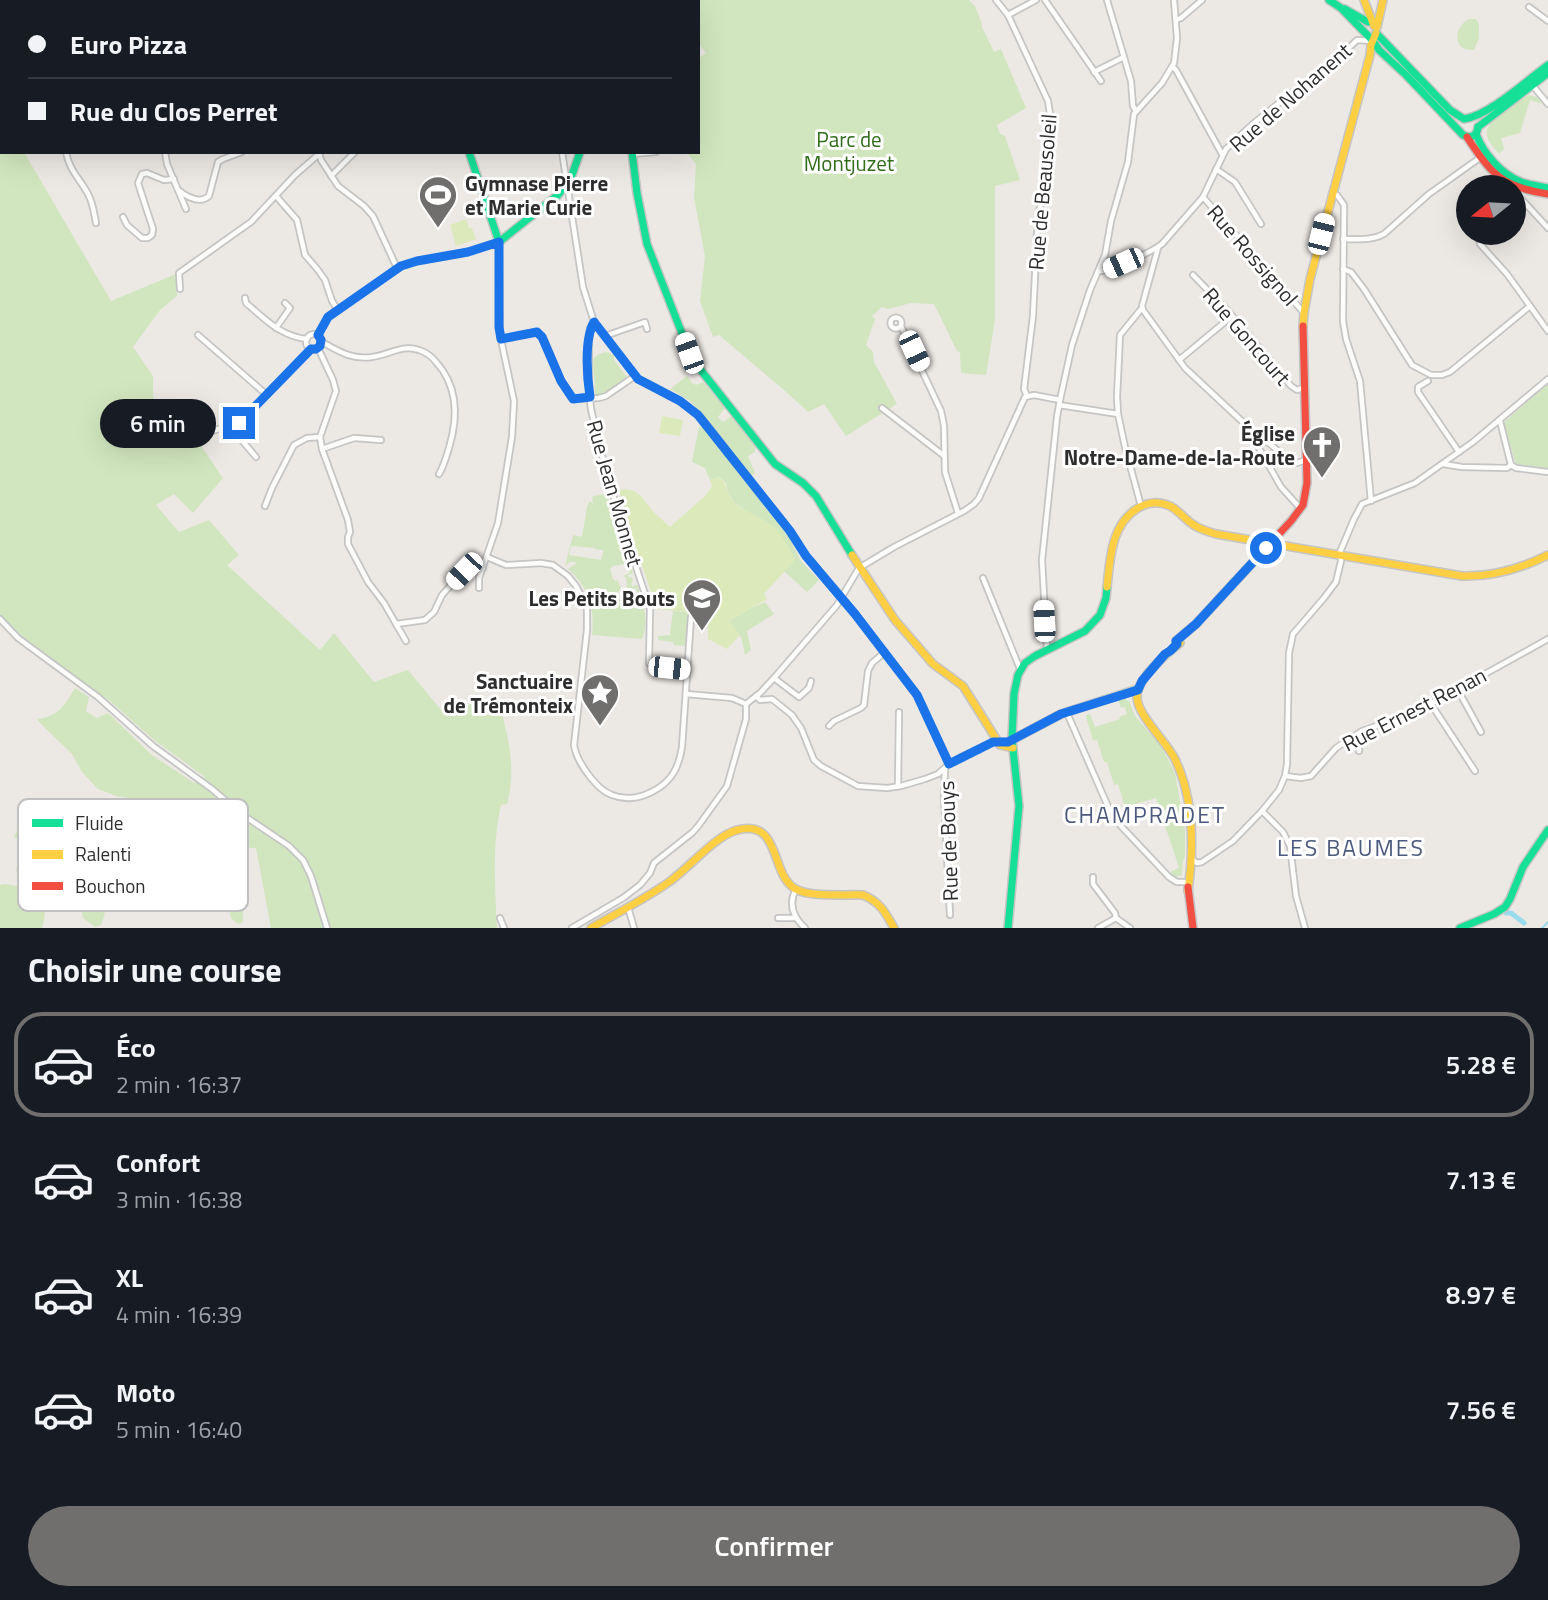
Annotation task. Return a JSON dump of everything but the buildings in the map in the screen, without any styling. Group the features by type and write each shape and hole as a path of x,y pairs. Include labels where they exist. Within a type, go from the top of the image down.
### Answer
{"main road":[{"path":"1329,0 1374,37 1450,110 1469,119 1477,130 1480,145 1508,175"},
{"path":"1364,0 1375,23"},
{"path":"1189,882 1193,860 1192,841 1179,769 1166,744 1142,714 1137,699 1138,690 1142,681 1181,643 1301,509 1306,490 1304,313 1310,279 1383,0"},
{"path":"1340,8 1375,23"},
{"path":"1374,37 1379,50 1467,137 1498,175"},
{"path":"1459,130 1460,123 1486,110 1548,65"},
{"path":"1467,137 1472,137 1477,130 1548,73"},
{"path":"470,154 499,242 558,195 567,184 579,154"},
{"path":"632,154 647,244 692,359 775,464 803,483 816,496 859,568 895,620 933,664 963,686 1000,745 1013,748"},
{"path":"1526,183 1548,188"},
{"path":"1526,190 1548,194"},
{"path":"1008,928 1019,806 1012,739 1016,683 1020,670 1030,660 1086,631 1100,615 1107,598 1118,527 1129,513 1156,502 1167,504 1208,532 1470,577 1503,574 1548,555"},
{"path":"996,740 1005,742 1067,712 1138,690"},
{"path":"1122,694 1137,699"},
{"path":"591,928 672,880 730,833 744,829 760,832 769,839 786,880 796,889 868,896 882,907 894,928"},
{"path":"1460,928 1494,914 1505,906 1523,867 1548,830"},
{"path":"1192,841 1188,891 1193,928"}],"street":[{"name":"Rue de Beausoleil","path":"996,0 1008,15 1042,86 1051,112 1037,235 1024,389 1027,396"},
{"path":"1008,15 1035,0"},
{"path":"1045,0 1101,81"},
{"path":"1107,0 1131,81 1133,106 1136,111"},
{"path":"1047,650 1042,559 1060,402 1072,345 1090,290 1105,256 1111,221 1128,162 1132,119 1173,67 1177,42 1174,0"},
{"path":"1176,20 1202,0"},
{"path":"1529,7 1548,21"},
{"name":"Rue de Nohanent","path":"1100,271 1159,247 1203,197 1226,149 1284,99 1329,67 1357,40 1374,37"},
{"path":"1094,72 1124,57"},
{"path":"1173,67 1223,155"},
{"path":"1534,86 1548,104"},
{"path":"67,154 71,170 93,203 96,223"},
{"path":"165,154 186,209"},
{"path":"178,190 195,199 207,198 218,162 237,154"},
{"path":"180,289 180,271 251,222 318,154"},
{"path":"320,154 342,191 364,206 373,216 397,268"},
{"path":"331,176 353,154"},
{"name":"Rue de Bouys","path":"562,154 583,287 594,322 635,376 680,401 698,415 917,695 947,766 944,796 950,915"},
{"path":"563,154 566,159 571,159 579,154"},
{"path":"1343,239 1377,238 1384,234 1429,194 1481,157"},
{"name":"Rue de Nohanent","path":"1216,169 1235,181 1261,224"},
{"path":"123,217 127,225 142,238 148,238 153,229 138,183 139,178 147,173 164,180 174,179"},
{"path":"1332,193 1337,195 1343,205 1343,321 1360,381 1371,500"},
{"path":"276,196 297,220 305,255 325,280 338,310"},
{"name":"Rue Rossignol","path":"1203,197 1304,313"},
{"path":"1526,204 1548,228"},
{"path":"318,335 328,317 397,268 499,242 499,327 514,401 512,434 498,523 479,578 479,588"},
{"path":"1481,245 1507,274 1548,331"},
{"path":"1141,506 1118,414 1120,335 1142,308 1159,247"},
{"path":"1343,269 1351,272 1364,289 1412,365 1431,375 1450,372 1530,306"},
{"name":"Rue Goncourt","path":"1193,275 1294,389 1304,388"},
{"path":"245,298 246,303 259,316 276,328 295,337 307,339 313,334 318,335 322,342 338,353 358,358 373,357 403,348 425,352 440,366 451,385 455,406 452,436 439,474"},
{"path":"276,328 290,308 285,303"},
{"path":"1142,308 1185,368 1239,417 1250,431 1281,487 1301,509"},
{"path":"1179,360 1232,316"},
{"name":"Rue Jean Monnet","path":"594,322 590,328 589,341 593,422 650,609 649,663 652,666 688,670"},
{"path":"605,336 645,322 648,329"},
{"path":"901,327 941,411 945,472 958,514"},
{"path":"501,339 537,332 542,337 566,391 573,399 606,396 635,376"},
{"path":"198,335 267,395"},
{"path":"307,339 307,345 311,349"},
{"path":"256,457 235,430 239,423 311,349 318,348 322,342"},
{"path":"318,348 336,391 320,437 348,520 348,544 368,582 406,641"},
{"path":"1193,860 1202,862 1233,841 1279,790 1288,751 1290,644 1297,628 1336,582 1340,556 1362,504 1415,483 1500,421 1548,379"},
{"path":"1428,381 1418,387 1418,392 1459,452"},
{"path":"1294,389 1305,402"},
{"path":"746,704 775,678 841,599 859,568 969,508 979,498 1022,400 1027,396 1034,395 1118,414"},
{"path":"882,408 943,456"},
{"path":"1500,421 1511,465 1548,472"},
{"path":"212,431 239,423"},
{"path":"1250,431 1260,440 1269,443 1290,462 1306,460"},
{"path":"265,506 294,445 307,438 320,437"},
{"path":"322,449 354,438 381,440"},
{"path":"1442,464 1507,468 1511,465"},
{"path":"487,556 506,565 552,565 568,576 583,599 587,609 587,630 575,752 581,765 600,788 613,796 626,799 645,795 662,786 679,762 691,617"},
{"path":"396,624 416,623 430,617 442,595 464,571 473,567 484,568"},
{"path":"983,578 1020,670"},
{"path":"0,619 18,638 98,697 153,746 224,799"},
{"name":"Rue Ernest Renan","path":"1284,776 1311,776 1336,748 1359,733 1431,704 1548,639"},
{"path":"828,726 862,708 868,671 872,663 885,652"},
{"path":"775,678 799,697 809,688 811,681"},
{"path":"1458,690 1481,732"},
{"path":"686,694 732,698 746,704"},
{"path":"756,696 760,700 772,699 792,715 801,728 814,760 858,786 887,788 931,776 996,740"},
{"path":"572,928 640,885 654,863 693,832 704,819 727,786 746,719 746,704"},
{"path":"1431,704 1475,771"},
{"path":"898,786 899,712"},
{"path":"1067,712 1105,801 1120,825 1169,877 1177,882 1189,882"},
{"path":"1359,733 1359,751"},
{"path":"1262,811 1288,838 1296,896 1305,928"},
{"path":"248,819 303,860 327,928"},
{"path":"1093,877 1093,884 1116,918 1130,928"},
{"path":"796,889 791,899 796,918 805,928"},
{"path":"628,906 634,928"},
{"path":"500,918 504,928"},
{"path":"778,918 796,918"},
{"path":"1098,928 1116,918"}],"green space":[{"name":"Parc de Montjuzet","path":"700,0 969,0 975,6 994,52 1001,49 1026,108 997,125 1000,134 1005,136 1020,180 995,186 995,320 986,375 961,373 960,352 957,351 934,304 911,303 888,309 882,307 872,316 875,319 866,345 873,352 874,362 897,404 846,436 824,404 808,412 719,335 713,337 700,301 705,257 694,197 696,164 688,154 700,154 700,58 706,53 700,46"},
{"path":"1476,19 1479,24 1479,38 1474,50 1462,47 1457,39 1463,23"},
{"path":"1529,95 1537,97 1542,104 1530,100 1520,133 1501,138 1504,149 1499,154 1489,141 1489,126"},
{"path":"0,154 25,154 111,301 176,274 177,296 160,310 133,347 153,376 153,396 166,441 195,437 223,478 193,513 174,494 156,505 179,532 209,520 239,555 227,565 320,650 334,633 374,682 408,670 442,711 497,698 508,737 511,777 507,804 501,805 496,835 497,928 271,928 256,848 248,848 248,799 134,799 98,789 82,772 72,754 37,719 50,716 60,709 75,688 89,697 86,711 97,718 108,713 152,755 194,783 205,777 154,740 111,702 25,639 0,615"},
{"path":"466,219 476,239 456,246 450,225"},
{"path":"606,352 614,355 614,360 627,377 601,395 595,395 593,359"},
{"path":"687,376 696,385 703,382 725,408 718,417 723,422 732,416 755,447 755,452 748,456 755,473 751,476 701,412 690,401 670,389"},
{"path":"1548,384 1548,468 1516,464 1503,423"},
{"path":"662,416 683,420 680,436 659,433"},
{"path":"699,427 708,430 716,439 741,477 774,515 801,561 819,580 807,592 784,571 795,559 734,502 726,483 720,477 710,480 705,468 692,462"},
{"path":"720,477 733,501 775,529 795,560 764,594 767,599 729,621 740,635 727,649 708,639 708,626 704,616 657,609 619,490 630,490 638,494 670,527 706,495 712,486 710,480"},
{"path":"607,494 633,573 628,575 629,578 632,577 632,587 637,585 644,605 645,626 642,639 592,635 589,599 581,583 568,569 576,562 565,566 573,535 582,537 587,507 590,501 593,504 593,496","holes":["571,546 603,550 603,555 601,560 569,555","625,564 630,573 623,576 626,578 628,590 636,588 638,597 626,604 621,603 617,593 622,591 617,579 613,579 610,569"]},
{"path":"765,602 774,614 747,631 751,650 745,655 741,637 729,621"},
{"path":"673,611 688,612 685,646 658,640 658,636 671,635"},
{"path":"1118,699 1129,701 1135,716 1161,746 1175,773 1185,830 1182,875 1175,877 1170,872 1179,868 1156,798 1125,807 1118,784 1114,785 1097,740 1093,740 1086,715 1090,714 1095,727 1120,719 1119,717 1127,714"},
{"path":"0,885 18,887 18,911 44,911 42,928 0,928"},
{"path":"82,911 104,911 105,914 101,925 95,927 83,918"},
{"path":"230,911 243,911 243,922 238,924 231,918"}],"waterway":[{"path":"1506,913 1511,913 1524,923"},
{"path":"1542,928 1548,922"}],"traffic: fast":[{"path":"1329,0 1341,8 1463,135 1473,136 1478,127"},
{"path":"1345,9 1368,22 1378,22"},
{"path":"1376,33 1450,110 1464,119 1496,104 1548,65"},
{"path":"1478,127 1548,73"},
{"path":"1476,134 1488,155 1507,174 1521,182 1548,188"},
{"path":"470,154 499,242 558,195 571,178 579,154"},
{"path":"632,154 647,244 692,359 775,464 803,483 816,496 852,555"},
{"path":"1008,928 1019,806 1012,739 1014,694 1018,675 1025,663 1035,656 1085,631 1100,615 1107,587"},
{"path":"997,741 1008,742 1061,714 1138,689"},
{"path":"1460,928 1505,907 1523,867 1548,830"}],"traffic: slow":[{"path":"1364,0 1374,26"},
{"path":"1377,27 1383,0"},
{"path":"1303,326 1310,279 1376,33"},
{"path":"1107,587 1114,543 1122,523 1138,508 1154,503 1170,506 1197,527 1216,534 1462,576 1506,571 1548,555"},
{"path":"852,555 895,620 933,664 963,686 1000,745 1013,748"},
{"path":"1180,643 1147,674 1137,696 1141,711 1175,759 1186,790 1192,841 1188,891"},
{"path":"591,928 669,882 729,833 751,829 761,832 768,839 781,871 794,888 818,894 863,895 882,908 894,928"}],"traffic: jam":[{"path":"1467,137 1491,170 1500,177 1519,187 1548,194"},
{"path":"1176,644 1303,505 1307,483 1303,326"},
{"path":"1188,887 1193,928"}],"place":[{"name":"Gymnase Pierre et Marie Curie","path":"438,229"},
{"name":"Église Notre-Dame-de-la-Route","path":"1322,479"},
{"name":"Les Petits Bouts","path":"702,632"},
{"name":"Sanctuaire de Trémonteix","path":"600,727"}],"district":[{"name":"CHAMPRADET","path":"1145,814"},
{"name":"LES BAUMES","path":"1351,847"}],"route":[{"path":"239,423 311,349 320,346 320,329 328,317 340,307 401,266 468,252 499,242 501,339 537,332 542,337 566,391 573,399 590,397 589,341 590,328 594,322 638,379 680,401 698,415 917,695 949,764 996,740 1008,742 1061,714 1138,690 1156,664 1177,644 1176,641 1196,624 1266,548"}]}
